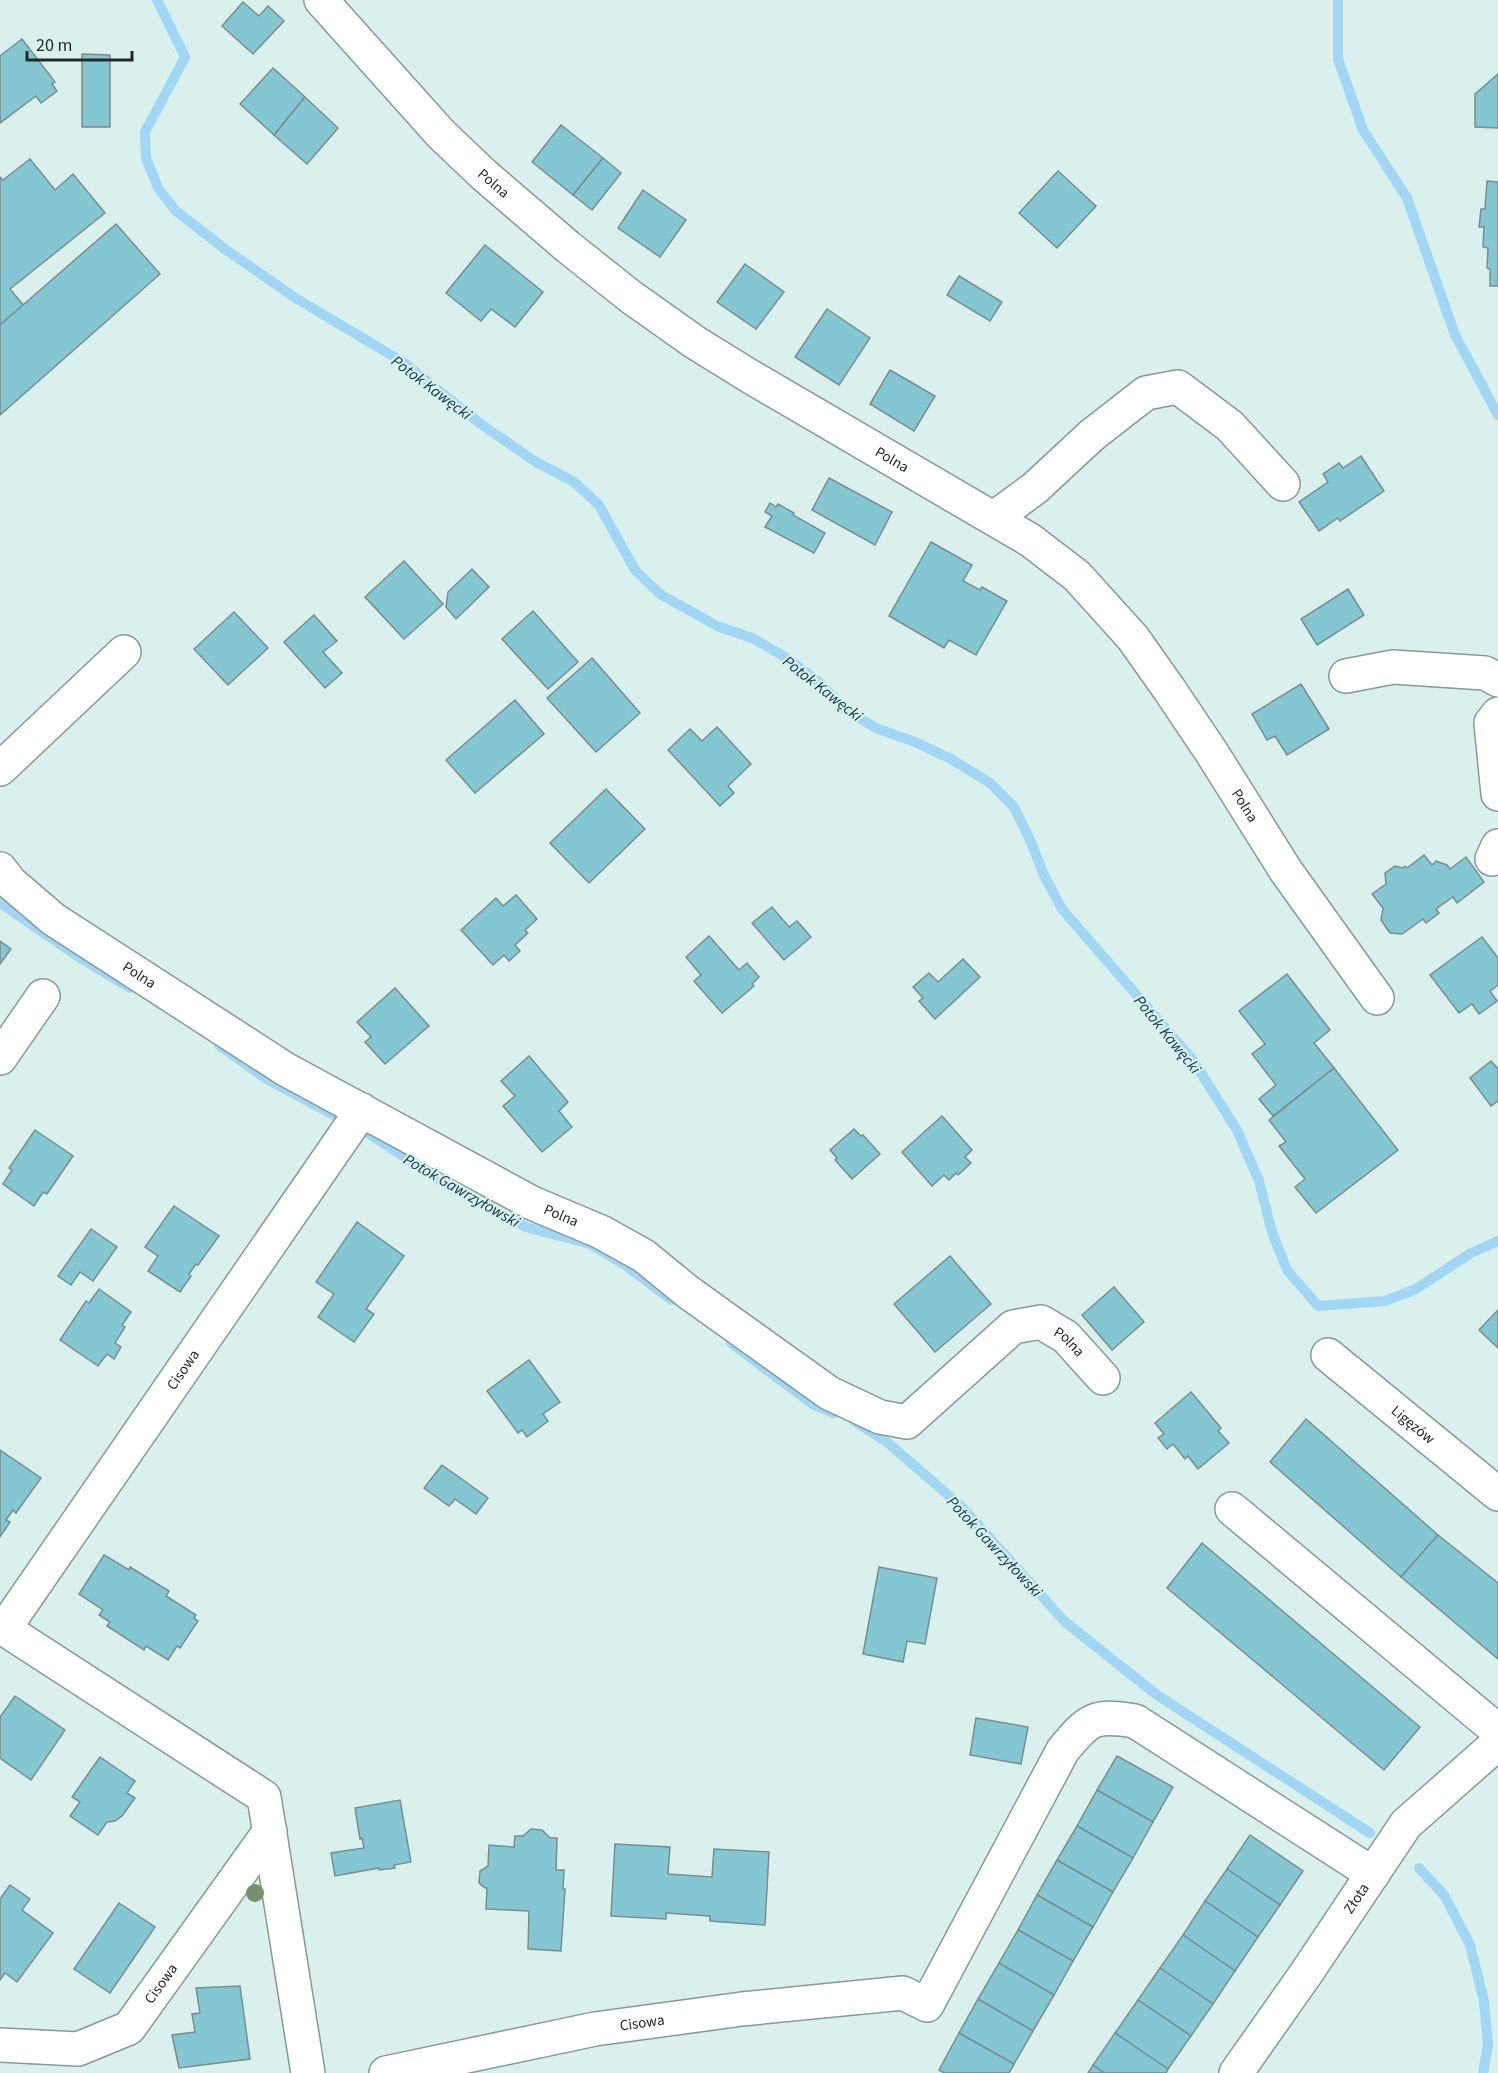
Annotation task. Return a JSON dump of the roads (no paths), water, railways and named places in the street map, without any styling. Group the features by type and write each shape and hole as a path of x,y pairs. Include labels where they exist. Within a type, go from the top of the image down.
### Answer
{"street":[{"name":"Polna","path":"321,0 449,142 568,247 631,297 696,343 751,377 1030,540 1077,576 1133,638 1212,753 1286,871 1377,998"},
{"path":"994,518 1035,488 1092,435 1146,393 1178,387 1230,426 1283,484"},
{"path":"0,769 124,652"},
{"path":"1346,675 1394,667 1485,673 1498,680"},
{"path":"1498,714 1491,723 1498,794"},
{"name":"Polna","path":"0,869 11,883 53,919 285,1069 353,1122 601,1232 644,1256 688,1292 828,1393 880,1417 907,1422 1013,1328 1041,1322 1066,1337 1103,1378"},
{"path":"0,1058 43,996"},
{"name":"Cisowa","path":"308,2073 264,1797 2,1628 353,1122"},
{"name":"Ligęzów","path":"1328,1355 1498,1494"},
{"path":"1232,1509 1498,1731"},
{"name":"Cisowa","path":"386,2073 595,2029 742,2009 903,1993 927,2005 1063,1750 1083,1726 1099,1718 1135,1721 1372,1874"},
{"name":"Złota","path":"1236,2073 1406,1824 1498,1743"},
{"name":"Cisowa","path":"0,2044 78,2049 129,2028 270,1831"}],"waterway":[{"name":"Potok Kawęcki","path":"157,0 185,57 145,132 146,158 158,188 176,211 225,249 297,299 403,362 482,425 536,462 574,482 599,505 635,570 660,594 717,626 752,638 787,658 820,683 846,710 876,728 915,742 951,759 990,783 1014,807 1043,873 1062,909 1192,1059 1237,1130 1259,1181 1272,1232 1287,1270 1318,1306 1385,1301 1416,1289 1471,1253 1498,1241"},
{"path":"1338,0 1338,59 1363,130 1407,198 1455,335 1498,415"},
{"name":"Potok Gawrzyłowski","path":"0,903 82,959 130,988"},
{"name":"Potok Gawrzyłowski","path":"219,1045 265,1078 345,1121"},
{"name":"Potok Gawrzyłowski","path":"365,1131 452,1188 526,1227 590,1244 625,1265 672,1300"},
{"name":"Potok Gawrzyłowski","path":"731,1343 814,1405 834,1413"},
{"name":"Potok Gawrzyłowski","path":"854,1421 887,1442 962,1507 1064,1621 1157,1695 1370,1833"},
{"name":"Potok Gawrzyłowski","path":"1419,1868 1444,1895 1470,1945 1484,2001 1488,2045 1483,2073"}]}
